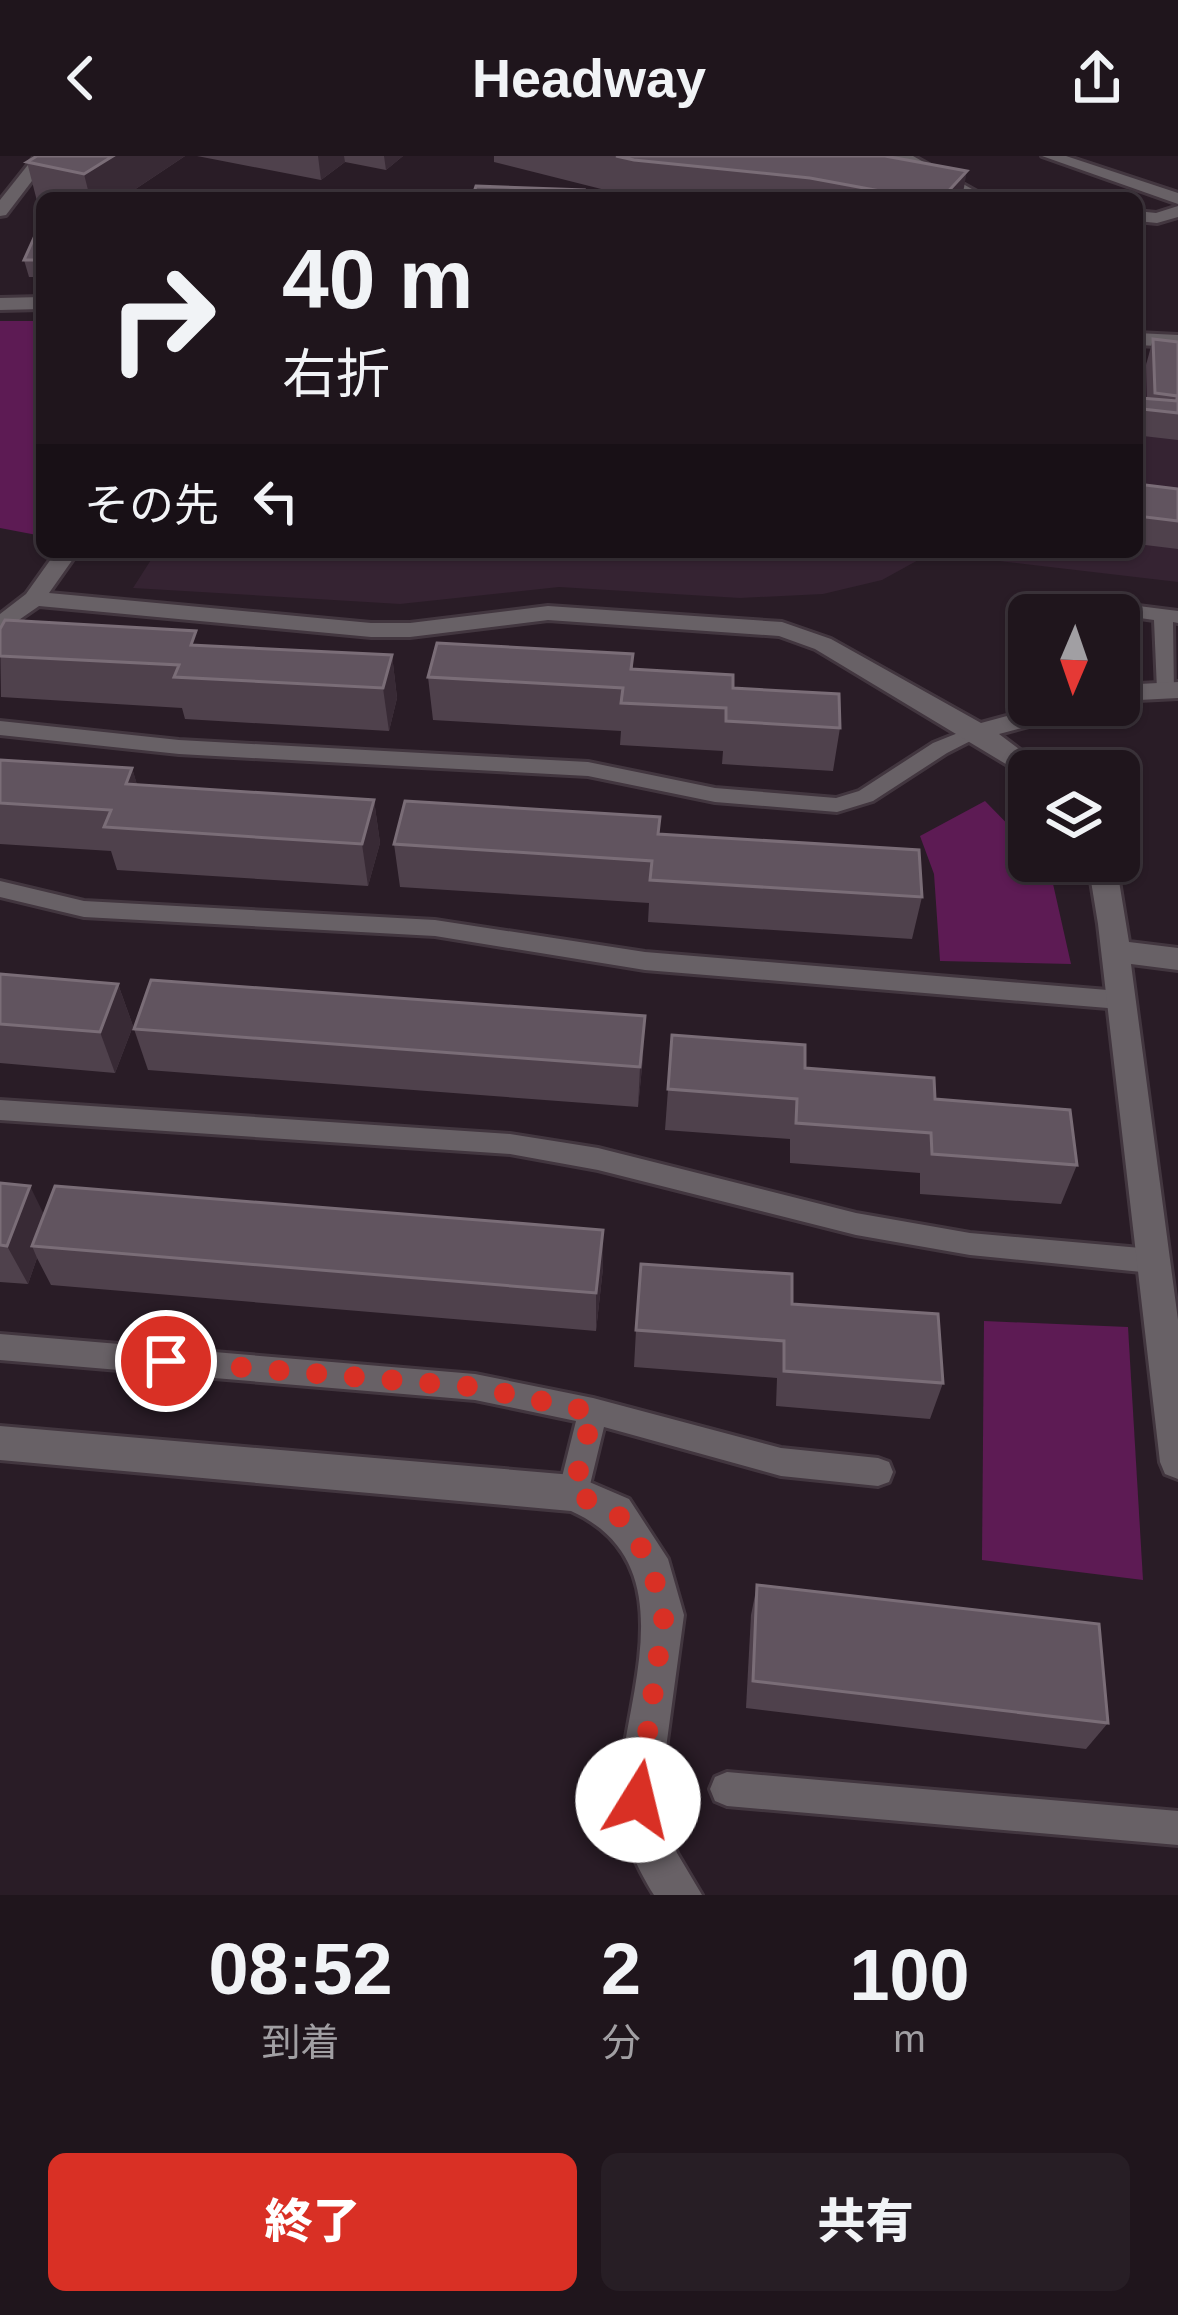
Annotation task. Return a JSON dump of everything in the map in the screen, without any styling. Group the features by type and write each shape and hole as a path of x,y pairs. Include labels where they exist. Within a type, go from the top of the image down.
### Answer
{"street":[{"path":"0,212 43,156"},
{"path":"902,156 969,192"},
{"path":"1051,156 1178,200"},
{"path":"1143,217 1178,211"},
{"path":"0,304 36,303"},
{"path":"1143,339 1178,341"},
{"path":"3,619 34,599 63,558"},
{"path":"34,599 371,630 410,630 548,613 782,629 823,644 1008,753"},
{"path":"1140,692 1173,690"},
{"path":"978,732 1008,724"},
{"path":"1106,882 1178,1462"},
{"path":"1114,951 1178,959"},
{"path":"0,1443 573,1493 616,1512 649,1559 664,1616 638,1800 660,1864 680,1895"}],"lane":[{"path":"1140,612 1170,616 1173,690"},
{"path":"0,728 179,747 588,769 715,796 837,805 866,796 940,748 978,732"},
{"path":"0,889 84,909 435,928 645,961 1120,1000"},
{"path":"0,1110 510,1144 598,1159 856,1224 970,1244 1152,1261"},
{"path":"0,1347 475,1387 593,1412 781,1462 878,1472"},
{"path":"573,1493 593,1412"},
{"path":"727,1789 1178,1828"}],"shaded area":[{"path":"0,321 36,321 36,535 0,528"},
{"path":"1143,362 1178,364 1178,582 974,558 1143,558"},
{"path":"152,558 922,558 882,580 823,594 740,598 559,587 400,604 133,588"},
{"path":"985,801 1008,825 1008,882 1053,882 1071,964 940,961 934,874 920,836"},
{"path":"984,1321 1128,1327 1143,1580 982,1560"}],"building":[{"path":"37,156 113,156 84,174 27,162"},
{"path":"616,156 885,156 967,171 948,192 886,192 810,178"},
{"path":"476,186 584,190 584,192 474,192"},
{"path":"36,233 36,260 24,260"},
{"path":"1153,339 1178,342 1178,413 1143,409 1143,398 1177,401 1177,396 1155,393"},
{"path":"1143,485 1178,489 1178,521 1143,517"},
{"path":"5,620 196,631 191,645 392,655 383,688 174,677 179,665 0,656 0,629"},
{"path":"437,643 633,654 631,669 733,675 733,688 839,694 840,728 726,721 726,708 621,703 623,688 428,677"},
{"path":"0,760 132,768 126,784 374,800 362,844 104,827 111,810 0,803"},
{"path":"405,801 660,817 658,834 919,850 922,897 650,880 652,861 394,844"},
{"path":"0,974 118,984 100,1032 0,1024"},
{"path":"151,980 645,1016 640,1067 134,1029"},
{"path":"672,1035 805,1045 805,1068 934,1078 935,1099 1070,1110 1077,1165 932,1154 931,1133 796,1123 797,1099 668,1089"},
{"path":"0,1183 30,1186 7,1246 0,1245"},
{"path":"55,1186 603,1230 596,1293 32,1246"},
{"path":"641,1264 792,1274 792,1304 938,1314 943,1383 784,1371 784,1341 636,1330"},
{"path":"757,1585 1099,1624 1108,1723 753,1681"}],"route":[{"path":"166,1361 475,1387 593,1412 573,1493 616,1512 649,1559 664,1616 638,1800"}]}
